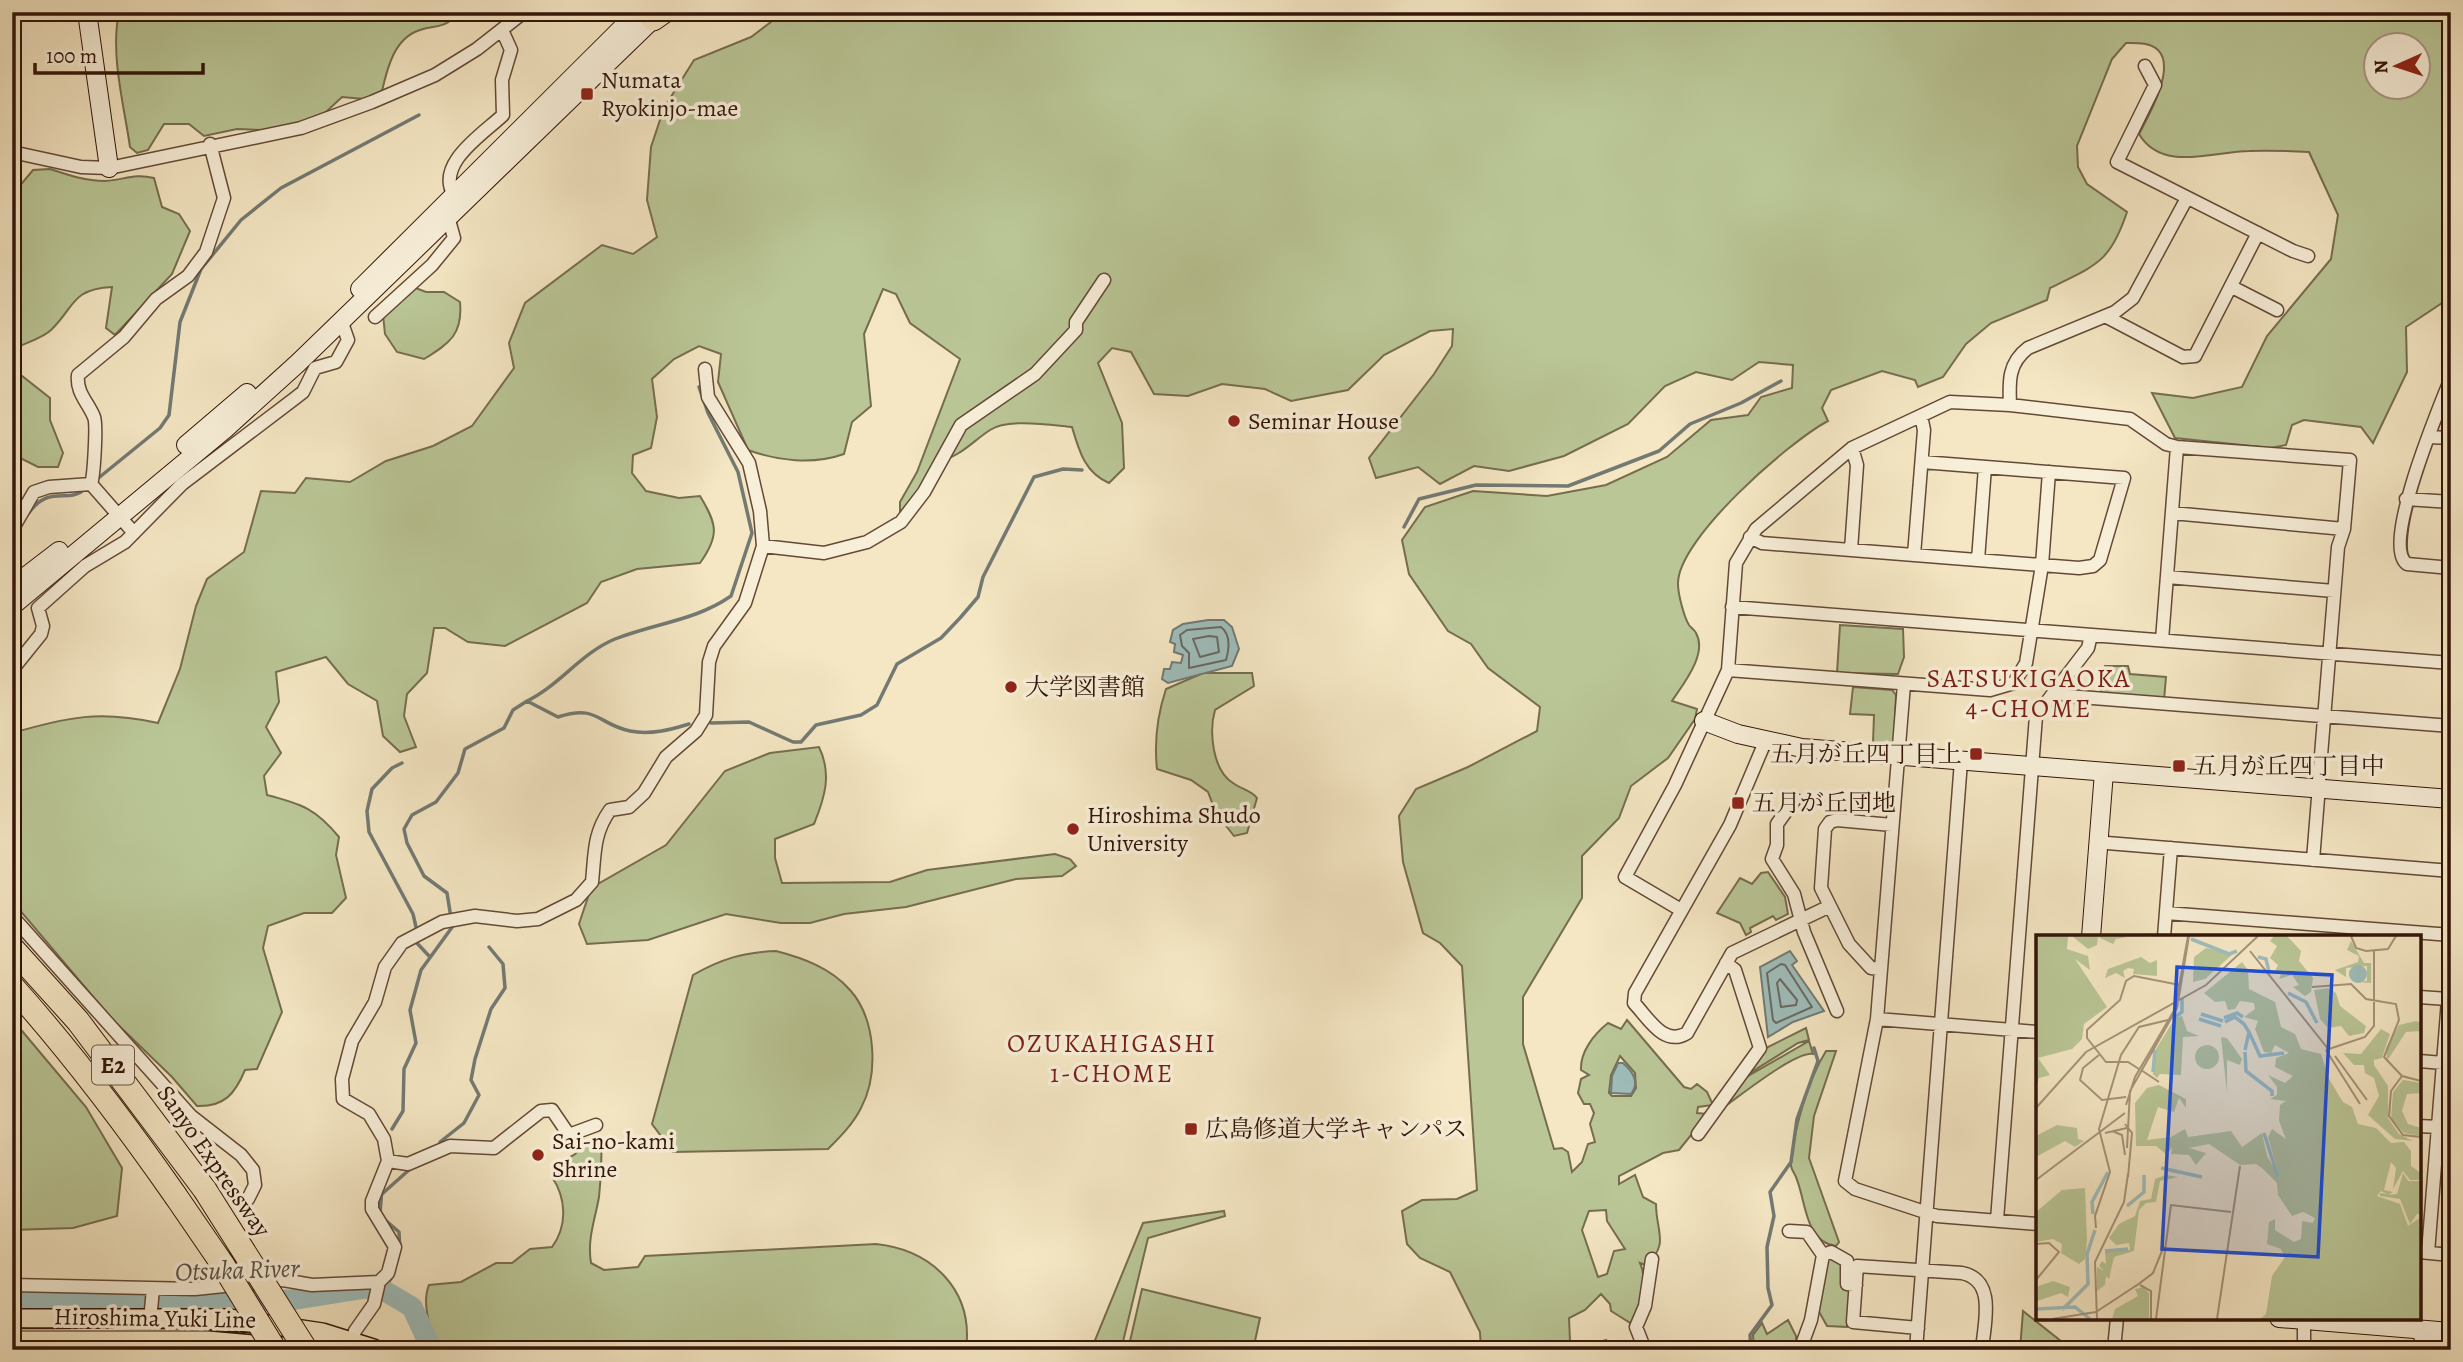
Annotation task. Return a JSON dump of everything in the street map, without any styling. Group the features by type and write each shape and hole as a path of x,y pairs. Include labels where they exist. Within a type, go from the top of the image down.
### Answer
{"highway":[{"name":"Sanyo Expressway","path":"12,948 78,1021 205,1190 306,1350"},
{"name":"E2","path":"12,986 60,1039 113,1107 230,1275 275,1350"}],"main road":[{"name":"Hiroshima Yuki Line","path":"12,1320 151,1316 271,1325 352,1341 373,1350"},
{"name":"Hiroshima Yuki Line","path":"12,1342 296,1350"}],"street":[{"path":"87,12 109,168"},
{"path":"12,152 81,167 109,168 210,144 301,128 435,75 524,12"},
{"path":"12,606 276,367 646,14"},
{"path":"12,587 225,429 342,323 449,220 646,14"},
{"path":"454,195 449,187 449,173 457,158 503,115 502,80 511,50 502,30"},
{"path":"2145,66 2155,85 2116,160 2187,198 2308,256"},
{"path":"91,484 95,473 93,441 96,428 94,418 78,389 78,375 124,337 156,299 188,276 206,252 224,198 210,144"},
{"path":"2010,405 2011,368 2024,351 2124,306 2139,288 2187,198"},
{"path":"375,317 432,265 454,238 449,220"},
{"path":"2105,316 2183,357 2192,358 2232,287 2258,233"},
{"path":"763,546 824,553 867,542 901,522 924,492 961,425 1035,374 1076,330 1076,322 1104,280"},
{"path":"2232,287 2277,310"},
{"path":"12,670 41,634 43,626 38,608 85,566 125,542 182,484 295,399 303,391 315,368 336,362 348,340 342,323"},
{"path":"352,1341 355,1331 374,1304 379,1283 388,1273 395,1247 372,1209 372,1201 388,1161 384,1139 369,1114 343,1099 342,1079 352,1041 375,1002 392,953 414,936 442,922 475,916 517,921 538,919 576,900 592,882 592,850 599,826 610,810 629,807 644,793 666,757 696,731 706,715 709,662 714,646 745,603 763,546 760,511 749,463 708,397 705,369"},
{"path":"2451,378 2406,499 2402,560 2410,565 2451,568"},
{"path":"1681,910 1625,877 1675,786 1727,670 1736,563 1750,537 1852,448 1950,402 2010,405 2130,419 2166,444 2177,447 2350,460 2344,529 2338,547 2319,780"},
{"path":"1914,555 1924,430 1921,416"},
{"path":"2429,437 2451,439"},
{"path":"2162,640 2177,447"},
{"path":"1851,551 1857,465 1852,448"},
{"path":"1750,537 1762,543 2083,568 2097,562 2124,478 1922,462"},
{"path":"1978,560 1985,467"},
{"path":"1727,670 2004,689 2021,675 2032,631 2042,565 2049,472"},
{"path":"91,484 134,533"},
{"path":"12,530 26,501 34,492 49,487 91,484"},
{"path":"2406,499 2451,502"},
{"path":"2172,513 2344,529"},
{"path":"2167,577 2334,591"},
{"path":"1732,607 2451,663"},
{"path":"1997,1220 2036,716 2088,649 2091,635"},
{"path":"1904,684 1877,1019 1845,1181 1855,1189 1927,1213 2036,1224"},
{"path":"2056,690 2067,696 2451,726"},
{"path":"1704,721 1765,742 1898,756 2451,799"},
{"path":"1765,742 1730,825 1635,993 1634,1003 1665,1036 1680,1037 1687,1033 1732,953 1830,906"},
{"path":"1916,1350 1962,761"},
{"path":"2091,935 2104,772"},
{"path":"2313,860 2318,798"},
{"path":"1795,799 1777,824 1777,845 1772,859 1794,894 1800,920 1837,1011"},
{"path":"1881,969 1871,968 1851,947 1821,886 1826,825 1837,820 1892,825"},
{"path":"2107,843 2451,871"},
{"path":"2164,935 2171,848"},
{"path":"2166,913 2451,935"},
{"path":"12,916 191,1116 241,1155 253,1170 255,1185 248,1199"},
{"path":"1698,1134 1760,1048 1735,970 1726,962"},
{"path":"2451,962 2433,1190 2424,1253 2451,1255"},
{"path":"2421,997 2448,999"},
{"path":"1877,1019 2036,1032"},
{"path":"2421,1061 2443,1063"},
{"path":"388,1161 408,1164 450,1146 494,1148 541,1111 552,1110 569,1135 596,1125"},
{"path":"2421,1126 2438,1127"},
{"path":"2421,1189 2433,1190"},
{"path":"1789,1231 1807,1232 1823,1255 1811,1320 1800,1350"},
{"path":"1823,1255 1831,1252 1847,1261 1847,1284 1856,1285"},
{"path":"1645,1350 1636,1326 1646,1306 1652,1259"},
{"path":"1918,1328 1853,1322 1857,1266 1966,1274 1981,1284 1986,1299 1982,1350"},
{"path":"12,1285 153,1292 283,1280 312,1285 379,1283"},
{"path":"150,1347 153,1292"},
{"path":"2111,1349 2117,1320"},
{"path":"2304,1350 2304,1320 2451,1332"},
{"path":"2420,1329 2426,1339 2443,1350"}],"green space":[{"path":"119,12 458,12 456,17 446,23 420,30 404,40 393,55 382,91 364,99 342,97 326,112 301,123 263,130 237,129 204,136 189,124 164,124 148,150 137,153 130,147 119,79 116,45"},
{"path":"784,12 2451,12 2451,297 2406,327 2407,372 2373,443 2361,427 2304,420 2292,425 2286,445 2271,448 2175,438 2152,393 2193,398 2242,387 2267,336 2331,259 2338,215 2309,152 2249,151 2175,157 2149,146 2139,134 2159,92 2163,79 2163,58 2158,50 2151,46 2126,43 2112,59 2077,146 2078,167 2087,184 2127,212 2121,229 2107,252 2079,274 2050,288 2047,300 1991,323 1966,344 1943,377 1918,387 1915,380 1882,371 1831,390 1822,408 1828,421 1788,449 1738,493 1696,542 1683,565 1678,584 1679,594 1683,611 1699,641 1699,650 1688,678 1672,701 1697,709 1695,719 1668,758 1631,786 1619,818 1582,856 1582,898 1523,997 1523,1044 1554,1149 1562,1148 1568,1152 1572,1172 1582,1162 1588,1144 1595,1142 1590,1124 1594,1113 1590,1104 1584,1104 1578,1093 1581,1079 1589,1075 1581,1070 1581,1063 1593,1038 1608,1023 1621,1029 1627,1020 1684,1087 1691,1089 1697,1084 1707,1092 1713,1105 1698,1107 1697,1113 1708,1114 1679,1150 1663,1153 1619,1176 1619,1184 1635,1175 1643,1197 1656,1204 1660,1237 1658,1251 1646,1265 1640,1263 1644,1286 1632,1324 1611,1311 1610,1304 1601,1294 1585,1310 1569,1318 1570,1341 1592,1344 1606,1340 1607,1350 1481,1350 1480,1332 1450,1272 1420,1258 1407,1244 1402,1211 1422,1200 1457,1199 1477,1190 1462,966 1440,943 1423,933 1403,862 1399,816 1416,789 1468,767 1537,731 1540,707 1488,668 1471,644 1448,631 1409,574 1402,540 1425,507 1473,491 1547,496 1606,485 1667,457 1711,420 1748,415 1761,397 1792,388 1793,365 1759,362 1732,380 1696,372 1665,386 1628,424 1564,456 1509,471 1474,466 1440,484 1418,467 1376,478 1369,458 1434,374 1452,346 1453,329 1430,331 1384,355 1348,390 1291,401 1265,389 1222,384 1188,396 1154,394 1131,352 1112,348 1098,363 1122,423 1124,468 1109,483 1089,467 1080,453 1072,427 1007,424 990,430 960,452 939,461 900,516 900,502 917,472 960,359 910,323 896,294 883,289 864,334 871,406 852,422 844,454 820,460 796,460 771,457 748,450 718,382 721,354 699,346 674,359 652,379 657,417 651,448 633,455 632,473 646,491 679,498 700,496 710,514 714,530 711,545 700,563 637,569 601,582 587,603 505,646 468,642 445,628 434,628 427,673 407,694 404,716 416,747 400,752 383,736 377,701 348,684 326,657 276,672 279,702 266,727 281,753 264,776 267,795 308,809 339,837 336,855 346,898 332,913 304,913 268,926 263,948 282,1012 257,1069 245,1070 233,1092 227,1097 214,1104 197,1106 172,1077 112,1019 12,901 12,733 84,717 118,717 158,723 180,669 196,606 207,579 244,552 261,491 295,493 306,478 350,482 386,461 433,446 472,426 514,368 509,343 525,303 602,245 633,254 657,237 647,200 651,147 664,108 694,60 751,37","holes":["1620,1056 1635,1073 1636,1088 1631,1096 1612,1096 1609,1093 1611,1075","1606,1210 1607,1221 1625,1249 1614,1251 1607,1274 1598,1277 1582,1230 1589,1211"]},
{"path":"50,169 98,181 135,176 154,178 162,207 179,214 190,231 172,274 115,335 106,328 112,287 99,288 81,295 48,333 16,348 12,358 12,195 33,170"},
{"path":"413,287 426,292 444,292 460,302 457,330 448,342 424,359 397,352 385,334 383,315"},
{"path":"12,368 50,398 50,420 63,453 58,467 38,467 12,454"},
{"path":"1840,625 1903,629 1904,657 1898,674 1837,673"},
{"path":"2105,666 2128,666 2130,674 2166,677 2164,700 2100,695"},
{"path":"1203,673 1252,673 1254,686 1215,710 1212,728 1214,750 1220,769 1233,783 1257,798 1247,833 1234,836 1216,813 1208,792 1191,780 1157,769 1157,729 1166,689"},
{"path":"1853,687 1892,690 1896,695 1894,741 1890,745 1873,743 1874,715 1850,714"},
{"path":"819,747 825,767 826,786 814,824 775,839 775,858 782,883 890,882 927,870 1055,854 1070,859 1076,866 1062,876 1016,879 906,907 844,914 810,923 781,923 726,914 648,940 587,944 579,924 591,888 666,845 725,771 770,753"},
{"path":"1768,872 1785,897 1788,914 1776,920 1773,916 1750,928 1751,932 1746,935 1740,923 1717,913 1740,878 1752,884 1761,873"},
{"path":"776,951 825,970 842,982 859,1002 870,1031 872,1047 871,1079 861,1108 842,1135 828,1149 673,1152 652,1124 693,975 733,957"},
{"path":"12,1019 86,1107 122,1168 117,1216 73,1228 12,1230"},
{"path":"1806,1028 1809,1040 1798,1043 1745,1076 1766,1048"},
{"path":"1809,1041 1813,1054 1794,1059 1782,1066 1724,1107 1743,1079"},
{"path":"1826,1051 1836,1051 1814,1116 1809,1158 1839,1242 1836,1246 1826,1243 1812,1229 1791,1165 1802,1106"},
{"path":"592,1138 601,1141 601,1162 599,1197 591,1238 591,1263 604,1270 638,1267 645,1256 876,1244 896,1248 931,1264 956,1292 967,1328 966,1350 438,1350 426,1309 429,1285 461,1282 496,1263 512,1263 530,1249 552,1247 561,1230 563,1212 560,1194 552,1177 552,1166 574,1155"},
{"path":"1224,1211 1225,1216 1148,1238 1121,1350 1091,1350 1143,1223"},
{"path":"1831,1257 1842,1262 1843,1289 1850,1290 1847,1327 1827,1326 1817,1308 1827,1260"},
{"path":"1142,1289 1260,1318 1253,1350 1128,1350"},
{"path":"2023,1311 2066,1345 2067,1350 2020,1350"},
{"path":"1788,1320 1796,1336 1797,1350 1754,1350 1753,1335 1762,1323 1767,1334"}],"water":[{"path":"1224,620 1232,627 1239,649 1232,666 1168,683 1162,679 1164,669 1170,669 1172,662 1181,663 1183,655 1174,652 1175,644 1170,642 1173,630 1183,624"},
{"path":"1790,951 1797,961 1792,965 1824,1011 1793,1022 1768,1037 1760,967"},
{"path":"1618,1063 1623,1063 1634,1077 1635,1085 1631,1094 1611,1093 1612,1076"}],"waterway":[{"path":"96,480 160,428 169,415 180,322 201,269 241,220 281,188 419,115"},
{"path":"1404,527 1419,499 1476,485 1568,486 1659,451 1690,424 1741,403 1781,381"},
{"path":"527,701 550,687 603,645 703,611 731,596 752,533 738,472 708,413 699,387"},
{"path":"711,723 749,722 793,742 801,742 816,725 861,715 877,705 897,664 941,638 978,597 983,577 1034,477 1063,469 1082,470"},
{"path":"28,514 44,499 72,495 85,489"},
{"path":"12,540 17,532"},
{"path":"451,918 447,893 424,876 407,843 404,829 412,815 436,802 458,773 465,749 504,728 513,710 527,701 558,717 590,714 619,728 637,732 660,731 689,724"},
{"path":"402,763 392,768 372,789 367,811 369,832 413,914 416,927"},
{"path":"392,1129 403,1111 404,1069 416,1043 410,1010 421,970 453,926"},
{"path":"415,941 430,957"},
{"path":"440,1142 464,1123 479,1095 471,1080 475,1059 491,1009 505,988 503,964 489,947"},
{"path":"1751,1350 1750,1335 1772,1305 1768,1288 1767,1247 1774,1216 1770,1192 1791,1162 1797,1119 1818,1061 1814,1048"},
{"path":"382,1194 410,1169"},
{"path":"380,1213 382,1189"},
{"path":"384,1219 399,1232 400,1250"},
{"path":"383,1290 392,1277"},
{"name":"Otsuka River","path":"12,1298 291,1300 366,1288 383,1290 412,1307 432,1350"}],"tram line":[{"path":"12,1328 223,1330 265,1334 345,1350"}],"place":[{"name":"Numata Ryokinjo-mae","path":"587,94"},
{"name":"Seminar House","path":"1234,421"},
{"name":"大学図書館","path":"1011,687"},
{"name":"五月が丘四丁目上","path":"1976,754"},
{"name":"五月が丘四丁目中","path":"2179,766"},
{"name":"五月が丘団地","path":"1738,803"},
{"name":"Hiroshima Shudo University","path":"1073,829"},
{"name":"広島修道大学キャンパス","path":"1191,1129"},
{"name":"Sai-no-kami Shrine","path":"538,1155"}],"district":[{"name":"SATSUKIGAOKA 4-CHOME","path":"2029,693"},
{"name":"OZUKAHIGASHI 1-CHOME","path":"1112,1058"}]}
